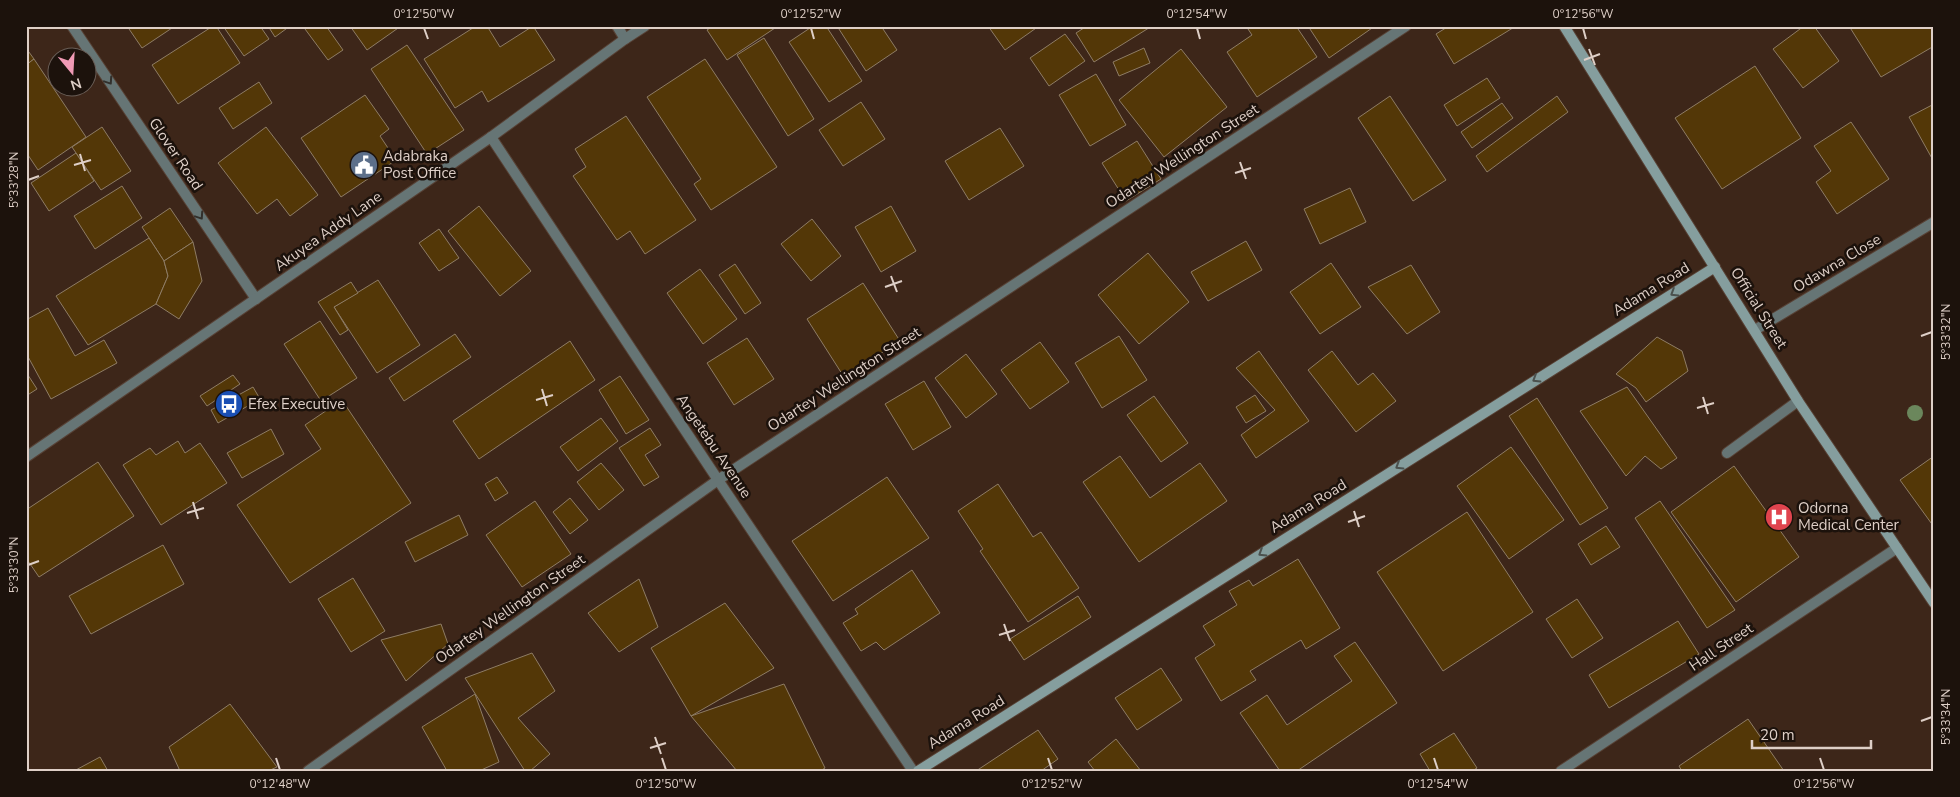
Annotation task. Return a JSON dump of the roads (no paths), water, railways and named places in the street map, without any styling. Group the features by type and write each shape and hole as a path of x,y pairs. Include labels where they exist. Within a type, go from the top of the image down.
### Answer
{"street":[{"name":"Glover Road","path":"72,26 256,299"},
{"path":"616,26 625,39"},
{"name":"Akuyea Addy Lane","path":"26,457 491,137 645,26"},
{"name":"Odartey Wellington Street","path":"308,771 718,480 1406,26"},
{"name":"Official Street","path":"1564,26 1798,401 1934,603"},
{"name":"Angetebu Avenue","path":"491,137 718,480 914,771"},
{"name":"Odawna Close","path":"1755,330 1934,222"},
{"name":"Adama Road","path":"918,771 1715,266"},
{"path":"1727,453 1798,401"},
{"name":"Hall Street","path":"1562,771 1897,548"}],"place":[{"name":"Adabraka Post Office","path":"364,165"},
{"name":"Efex Executive","path":"229,404"},
{"name":"Odorna Medical Center","path":"1779,517"}]}
